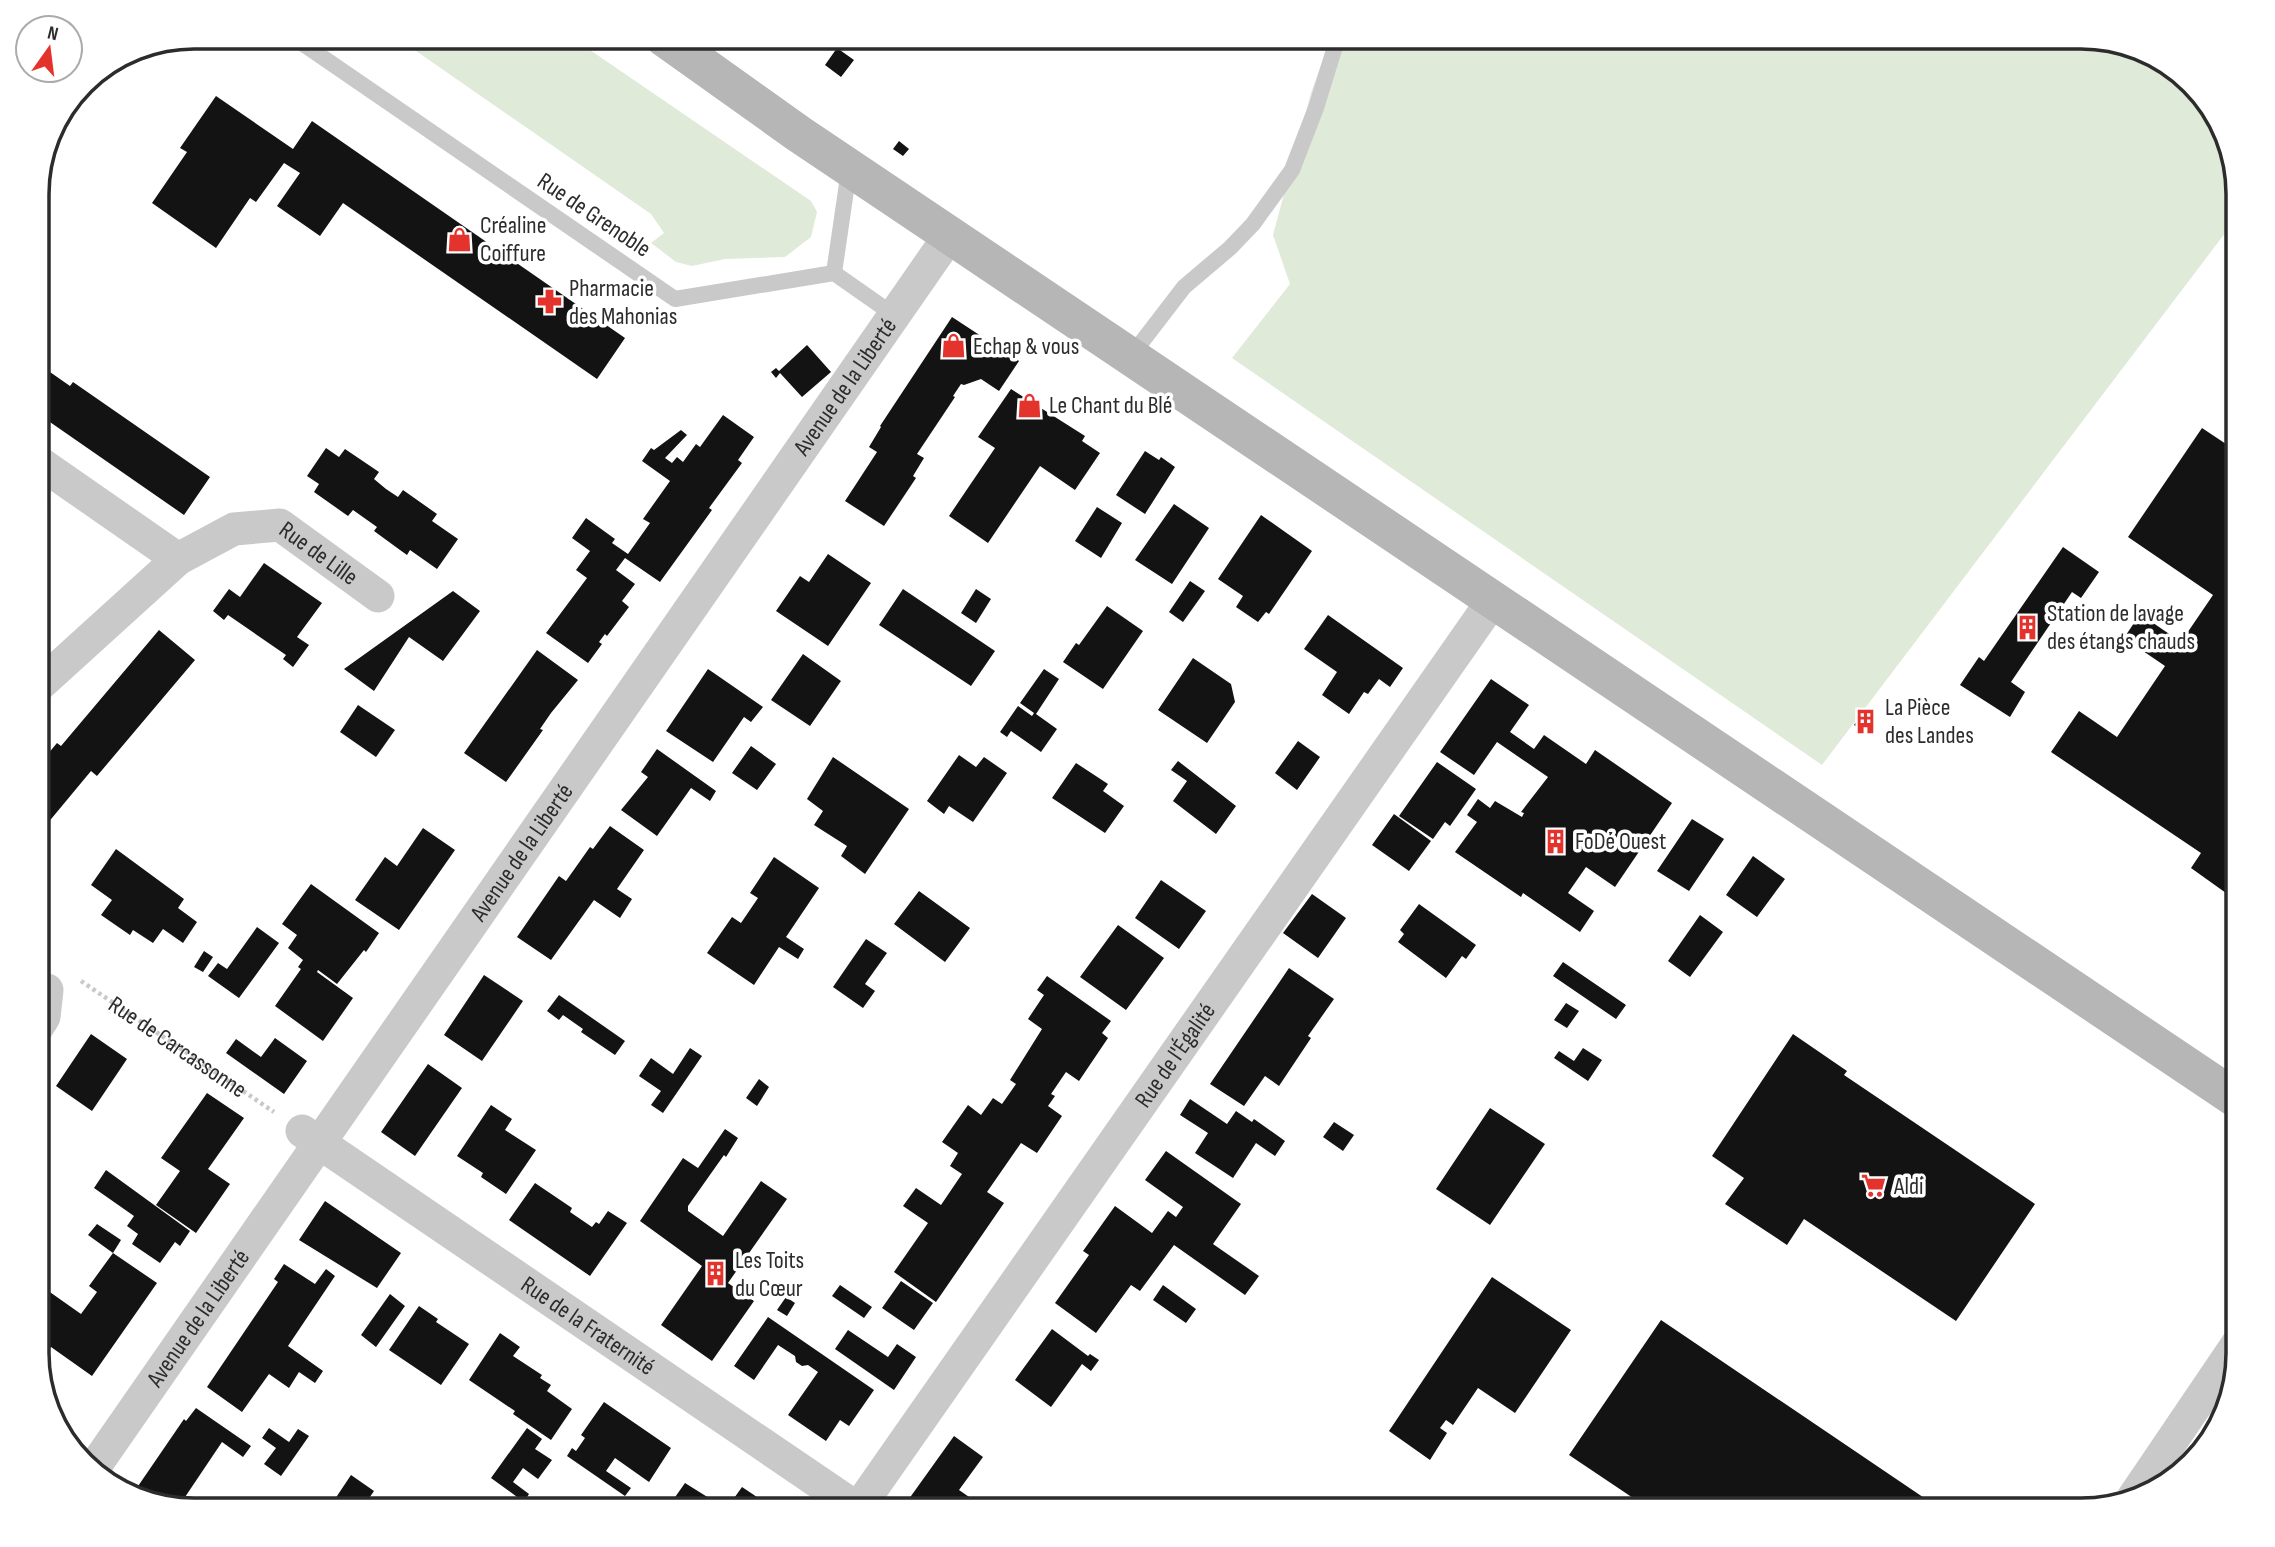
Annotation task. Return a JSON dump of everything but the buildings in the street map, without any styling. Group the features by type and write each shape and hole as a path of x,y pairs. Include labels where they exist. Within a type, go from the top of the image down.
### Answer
{"main road":[{"path":"680,49 849,167 2226,1092"}],"street":[{"name":"Avenue de la Liberté","path":"98,1462 310,1137 950,235"},
{"path":"49,469 178,559"},
{"name":"Rue de Lille","path":"49,676 178,559 234,529 281,526 378,596"},
{"name":"Rue de l'Égalité","path":"865,1498 1493,600"},
{"path":"49,1007 61,983"},
{"name":"Rue de la Fraternité","path":"310,1137 839,1498"},
{"path":"2142,1484 2226,1361"}],"lane":[{"name":"Rue de Grenoble","path":"310,49 675,299 834,273"},
{"path":"1131,356 1184,287 1230,248 1253,224 1292,170 1316,108 1334,49"},
{"path":"849,167 834,273 894,316"}],"path":[{"name":"Rue de Carcassonne","path":"61,983 310,1137"}],"green space":[{"path":"413,49 589,49 811,201 817,212 811,237 785,257 725,259 692,266 676,262 651,243 664,233 651,214"},
{"path":"1327,49 2100,50 2137,60 2162,73 2190,98 2202,113 2218,147 2223,166 2226,184 2226,232 1822,765 1232,358 1290,284 1273,235 1311,93"}],"place":[{"name":"Créaline Coiffure","path":"460,239"},
{"name":"Pharmacie des Mahonias","path":"549,302"},
{"name":"Echap & vous","path":"953,346"},
{"name":"Le Chant du Blé","path":"1029,405"},
{"name":"Station de lavage des étangs chauds","path":"2027,627"},
{"name":"La Pièce des Landes","path":"1865,721"},
{"name":"FoDé Ouest","path":"1555,841"},
{"name":"Aldi","path":"1874,1186"},
{"name":"Les Toits du Cœur","path":"715,1274"}]}
